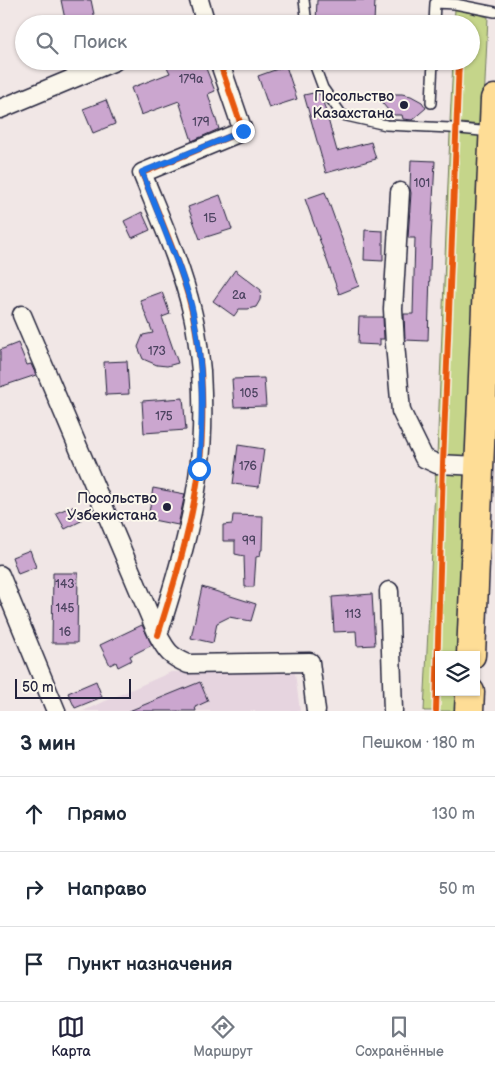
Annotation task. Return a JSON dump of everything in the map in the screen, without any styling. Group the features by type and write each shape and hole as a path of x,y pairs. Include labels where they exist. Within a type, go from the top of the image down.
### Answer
{"main road":[{"path":"471,651 495,99"},
{"path":"469,711 470,696"}],"street":[{"path":"199,0 203,15"},
{"path":"0,109 93,70"},
{"path":"158,635 176,576 193,507 199,469 202,385 193,312 182,276 142,172 243,131 222,70"},
{"path":"400,192 393,310 401,411 424,458 436,464 479,466"},
{"path":"22,316 166,650 176,659 188,664 310,662 316,711"},
{"path":"0,576 56,711"},
{"path":"389,591 393,711"}],"lane":[{"path":"304,0 306,15"},
{"path":"434,15 435,3 455,4 495,12"},
{"path":"316,70 323,88 342,116 386,125 494,132"},
{"path":"431,103 433,70"}],"shaded area":[{"path":"171,672 295,673 300,711 83,711"}],"green space":[{"path":"455,9 480,15 455,15"},
{"path":"480,15 488,17 483,125 450,122 453,70 480,70"},
{"path":"450,133 483,135 470,457 437,456"},
{"path":"436,469 472,472 463,651 435,651 435,696 461,696 460,711 424,711"}],"building":[{"path":"61,0 91,0 94,15 64,15"},
{"path":"317,0 375,0 374,15 316,15"},
{"path":"168,70 207,70 215,91 208,94 219,129 192,141 179,101 141,115 131,88 170,73"},
{"path":"275,70 287,70 297,99 269,108 258,76"},
{"path":"318,92 322,98 337,151 371,142 376,159 326,173 304,95"},
{"name":"Посольство Казахстана","path":"392,94 411,96 422,102 426,108 412,120 403,119 402,115 392,115 379,99"},
{"path":"106,100 115,124 93,133 83,109"},
{"path":"411,160 435,161 428,341 405,340 404,314 413,314 415,238 408,238"},
{"path":"325,192 359,286 339,294 305,199"},
{"path":"220,195 232,229 200,239 188,207"},
{"path":"142,212 150,230 132,238 124,221"},
{"path":"365,230 383,231 383,261 364,260"},
{"path":"235,270 261,290 260,300 256,307 239,309 234,316 213,301"},
{"path":"162,292 170,314 162,317 178,363 167,366 157,365 143,359 138,347 143,335 153,333 140,300"},
{"path":"359,317 383,317 384,339 380,339 380,345 358,344"},
{"path":"18,343 27,365 31,364 36,375 0,387 0,350"},
{"path":"127,361 129,394 106,395 104,362"},
{"path":"264,378 266,406 234,407 232,379"},
{"path":"183,398 186,430 144,433 142,401"},
{"path":"238,445 264,449 259,487 233,484"},
{"name":"Посольство Узбекистана","path":"153,488 185,494 178,525 148,519"},
{"path":"73,506 81,521 65,529 56,513"},
{"path":"233,515 263,516 262,550 260,556 256,557 254,587 245,587 244,556 235,554 235,541 223,541 223,525 232,524"},
{"path":"30,550 36,567 18,574 12,557"},
{"path":"53,573 78,573 77,643 52,643"},
{"path":"202,587 256,604 251,621 229,617 217,623 213,643 191,638"},
{"path":"372,594 375,645 357,646 356,631 334,632 332,597"},
{"path":"142,625 152,645 130,656 132,660 118,667 116,662 110,665 100,645"},
{"path":"96,681 102,697 75,708 68,693"},
{"path":"200,682 208,701 195,707 196,711 129,711"}],"cycle path":[{"path":"158,635 182,553 196,491 201,446 202,396 198,341 194,318 170,241 142,173 243,131 222,70"},
{"path":"436,711 443,464 459,70"}],"place":[{"name":"Посольство Казахстана","path":"404,105"},
{"name":"Посольство Узбекистана","path":"167,507"}],"route":[{"path":"199,469 202,385 193,312 182,276 142,172 243,131"}]}
